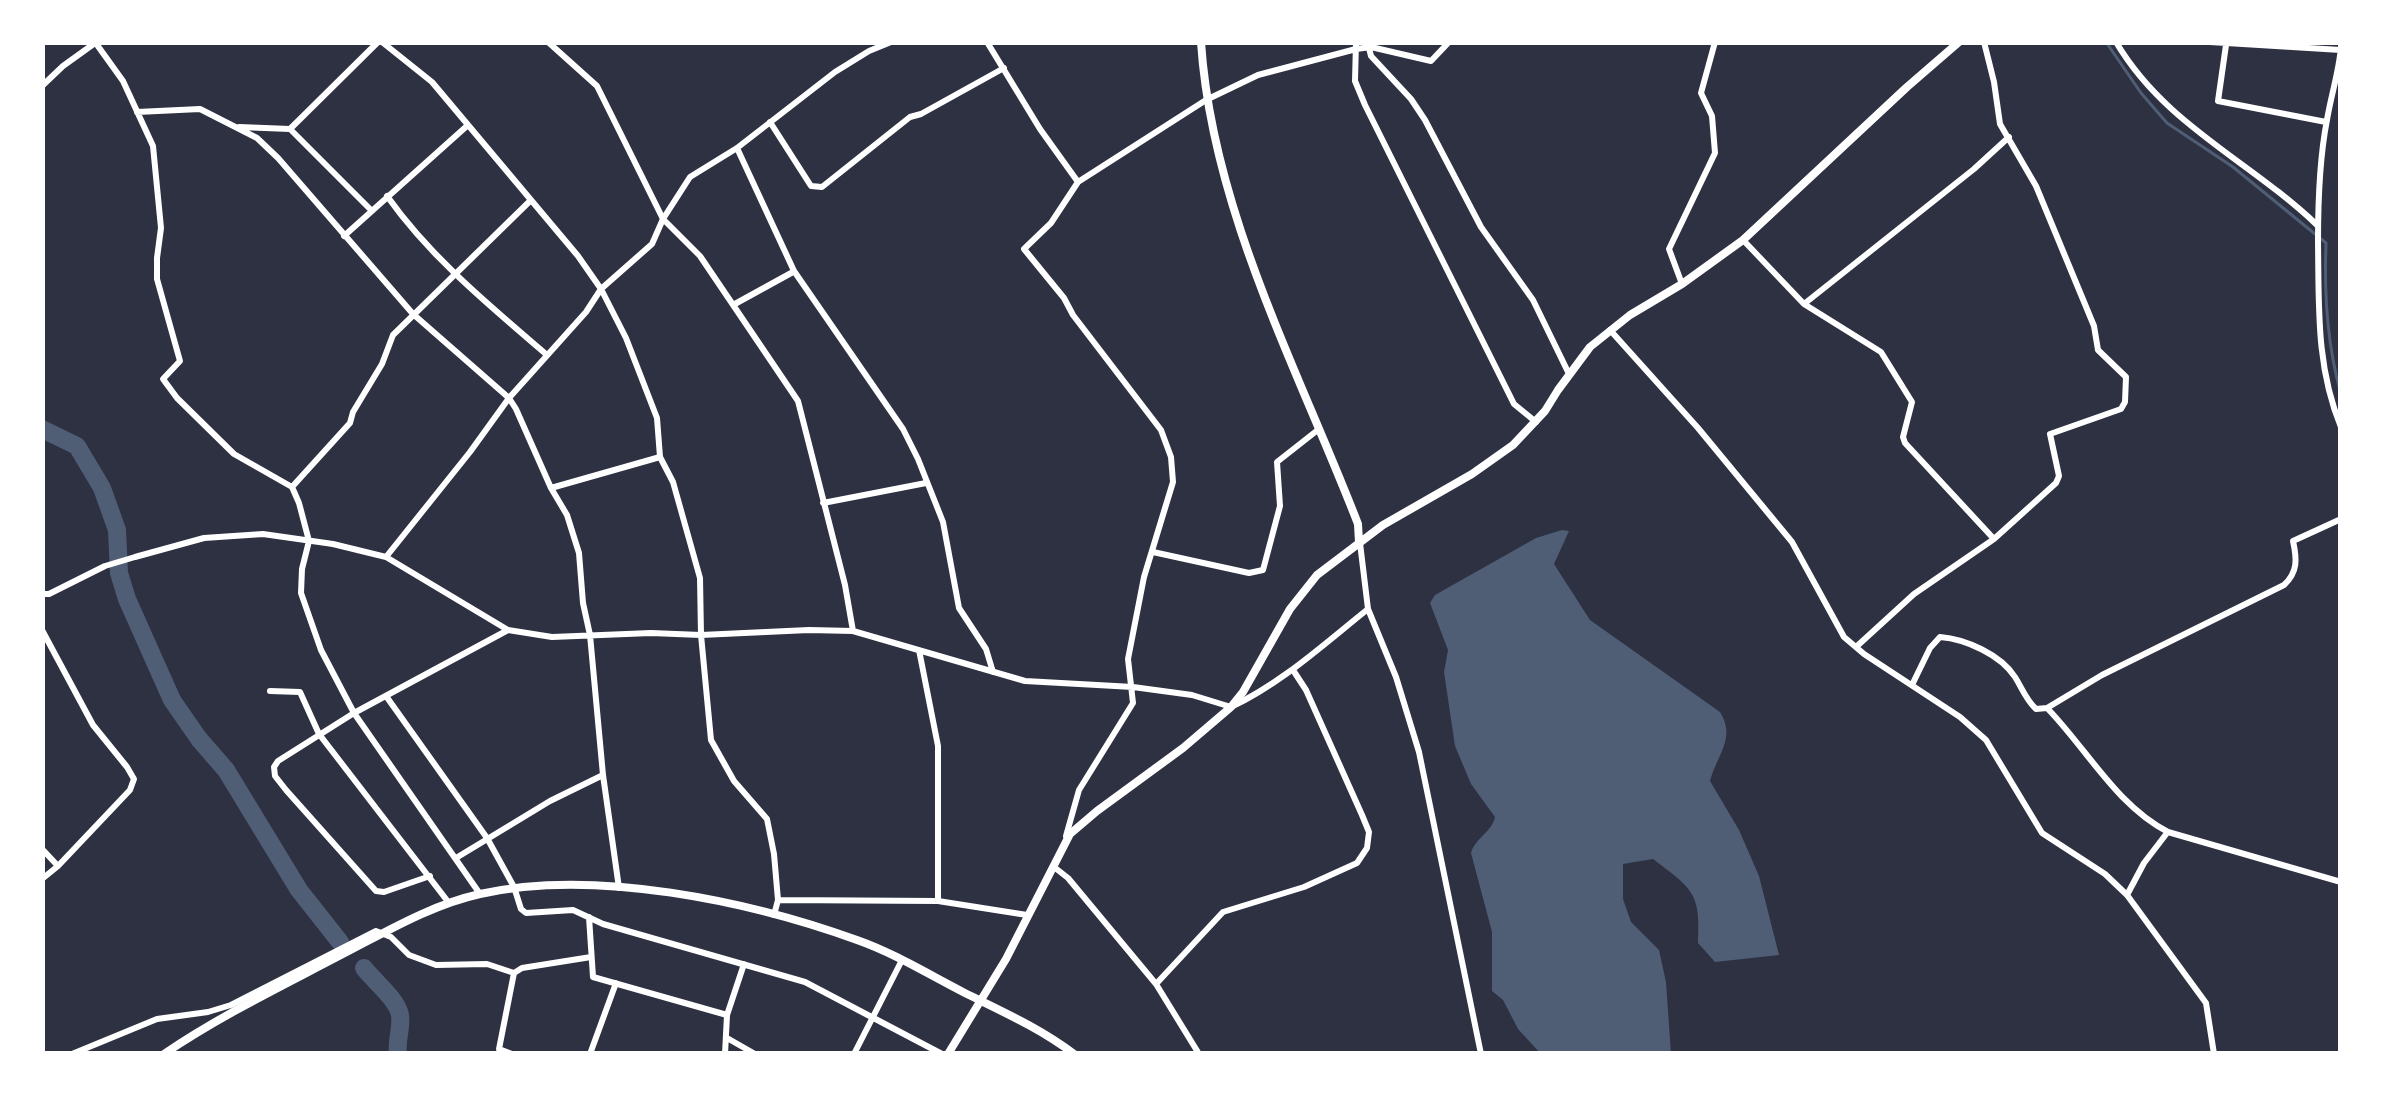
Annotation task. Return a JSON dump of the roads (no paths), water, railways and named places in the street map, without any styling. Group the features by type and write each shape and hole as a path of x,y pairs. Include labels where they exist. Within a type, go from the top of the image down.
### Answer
{"main road":[{"path":"1202,42 1206,100 1228,190 1285,349 1358,524 1360,543"},
{"path":"945,1054 982,1001 1065,842 1097,811 1231,707 1279,626 1329,565 1383,524 1498,457 1536,422 1590,346 1743,240 1959,42"},
{"path":"164,1054 231,1012 384,933 449,903 514,887 619,888 687,896 859,940 1017,1018 1074,1054"}],"street":[{"path":"42,86 95,42 122,81 152,146 161,228 158,280 180,361 163,379 234,454 292,487 309,541 302,593 321,650 354,713 481,893"},
{"path":"290,129 380,42 432,82 601,289 657,418 660,457 673,482 700,578 711,740 734,781 767,819 778,900 774,915"},
{"path":"548,42 597,86 663,219 700,256 798,401 853,631"},
{"path":"386,557 601,289 652,244 690,177 737,148 835,72 891,42"},
{"path":"987,42 1078,182"},
{"path":"1065,842 1079,790 1133,703 1128,659 1144,577 1173,482 1161,430 1024,249 1051,223 1078,182 1206,100 1258,75 1356,45 1431,62 1449,42"},
{"path":"1682,284 1670,249 1715,152 1712,116 1701,93 1715,42"},
{"path":"1856,647 1914,594 1994,538 2056,483 2059,476 2050,434 2121,409 2126,395 2126,377 2098,350 2094,326 2043,201 2000,124 1984,42"},
{"path":"2116,42 2163,104 2317,225"},
{"path":"2210,42 2341,48 2326,122 2317,225 2321,352 2341,427"},
{"path":"1356,45 1355,81 1389,155 1514,404 1536,422"},
{"path":"2226,45 2218,101 2326,122"},
{"path":"1369,48 1425,120 1481,227 1533,300 1569,374"},
{"path":"770,122 811,186 822,188 910,117 1004,68"},
{"path":"137,112 200,110 257,138 413,314 509,398 567,515 579,553 619,888"},
{"path":"344,236 468,125"},
{"path":"236,126 290,129 371,210"},
{"path":"1804,304 2009,137"},
{"path":"737,148 794,271 903,429 943,522 959,608 986,649 993,672"},
{"path":"387,196 455,274 547,355"},
{"path":"292,487 350,423 393,335 530,201"},
{"path":"1743,240 1804,304 1881,352 1912,401 1905,443 1994,538"},
{"path":"733,305 794,271"},
{"path":"1610,330 1792,542 1844,637 1986,740 2042,833 2105,874 2127,895 2206,1003 2214,1054"},
{"path":"1153,552 1249,573 1263,569 1280,506 1277,462 1319,429"},
{"path":"551,488 660,457"},
{"path":"823,503 927,482"},
{"path":"1912,686 1934,641 1947,637 1996,658 2014,674 2029,703 2036,709 2047,708 2102,675 2284,585 2296,569 2293,541 2341,519"},
{"path":"42,594 104,566 205,538 263,534 386,557 508,630 552,637 853,631 1025,681 1133,687 1192,695 1231,707 1293,670 1368,609"},
{"path":"1360,543 1368,609 1419,752 1481,1054"},
{"path":"42,630 93,725 134,779 130,790 42,879"},
{"path":"430,876 376,891 275,776 274,767 354,713 508,630"},
{"path":"919,650 938,746 938,901"},
{"path":"1156,984 1223,912 1304,887 1358,863 1367,848 1369,832 1362,815 1293,670"},
{"path":"270,691 300,692 319,734 449,903"},
{"path":"386,696 487,838 526,913 573,910 603,924 805,982 945,1054"},
{"path":"2047,708 2150,823 2341,882"},
{"path":"456,858 603,775"},
{"path":"2127,895 2168,832"},
{"path":"42,849 58,866"},
{"path":"1054,867 1156,984 1199,1054"},
{"path":"778,900 938,901 1027,915"},
{"path":"589,917 593,977 727,1016"},
{"path":"72,1054 157,1019 221,1009 371,932 384,933 409,955 436,965 487,964 514,973"},
{"path":"512,1054 500,1048 514,973 591,957"},
{"path":"854,1054 902,960"},
{"path":"724,1054 727,1016 744,964"},
{"path":"590,1054 616,983"},
{"path":"725,1037 755,1054"}],"water":[{"path":"1569,531 1554,564 1590,620 1720,712 1726,738 1710,781 1759,876 1779,955 1715,962 1698,943 1698,913 1685,885 1653,859 1623,864 1623,899 1631,922 1659,950 1671,1054 1541,1054 1492,991 1492,932 1471,853 1495,817 1471,784 1455,746 1444,672 1448,650 1430,603 1435,595 1536,538"}],"waterway":[{"path":"2106,42 2167,123 2233,167 2326,243 2328,319 2341,394"},
{"path":"42,429 77,446 102,488 117,530 119,573 127,599 172,700 226,770 299,890 340,942"},
{"path":"364,968 398,1009 398,1054"}]}
